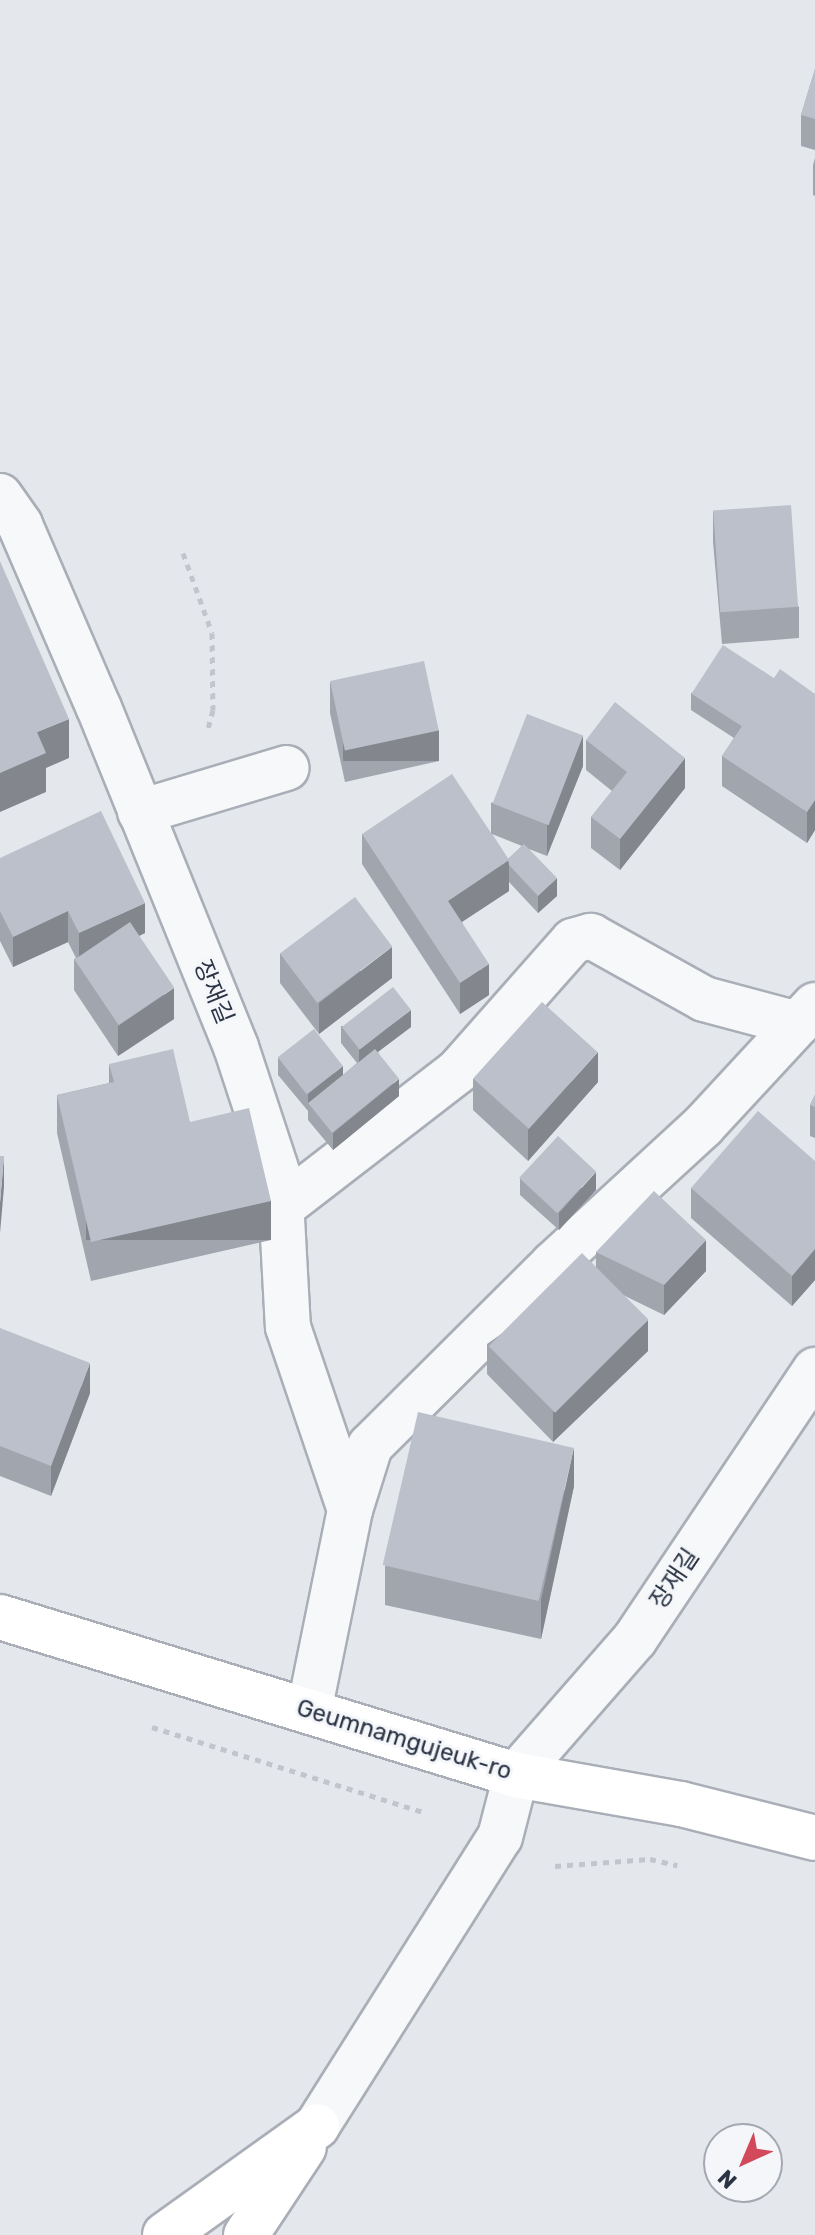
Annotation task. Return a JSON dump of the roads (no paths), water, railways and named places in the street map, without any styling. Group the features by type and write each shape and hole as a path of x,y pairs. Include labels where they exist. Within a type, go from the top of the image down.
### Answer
{"main road":[{"name":"Geumnamgujeuk-ro","path":"0,1617 516,1775 681,1804 815,1838"},
{"path":"165,2235 317,2126"},
{"path":"246,2235 317,2126"}],"street":[{"name":"장재길","path":"0,496 20,525 236,1047 280,1181 288,1327 350,1510"},
{"path":"140,812 287,768"},
{"path":"282,1207 458,1071 573,941 591,936 704,999 807,1014"},
{"path":"309,1711 350,1510 370,1446 553,1264 703,1126 807,1014"},
{"name":"장재길","path":"516,1775 635,1639 815,1370"},
{"path":"317,2126 500,1837 516,1775"}]}
